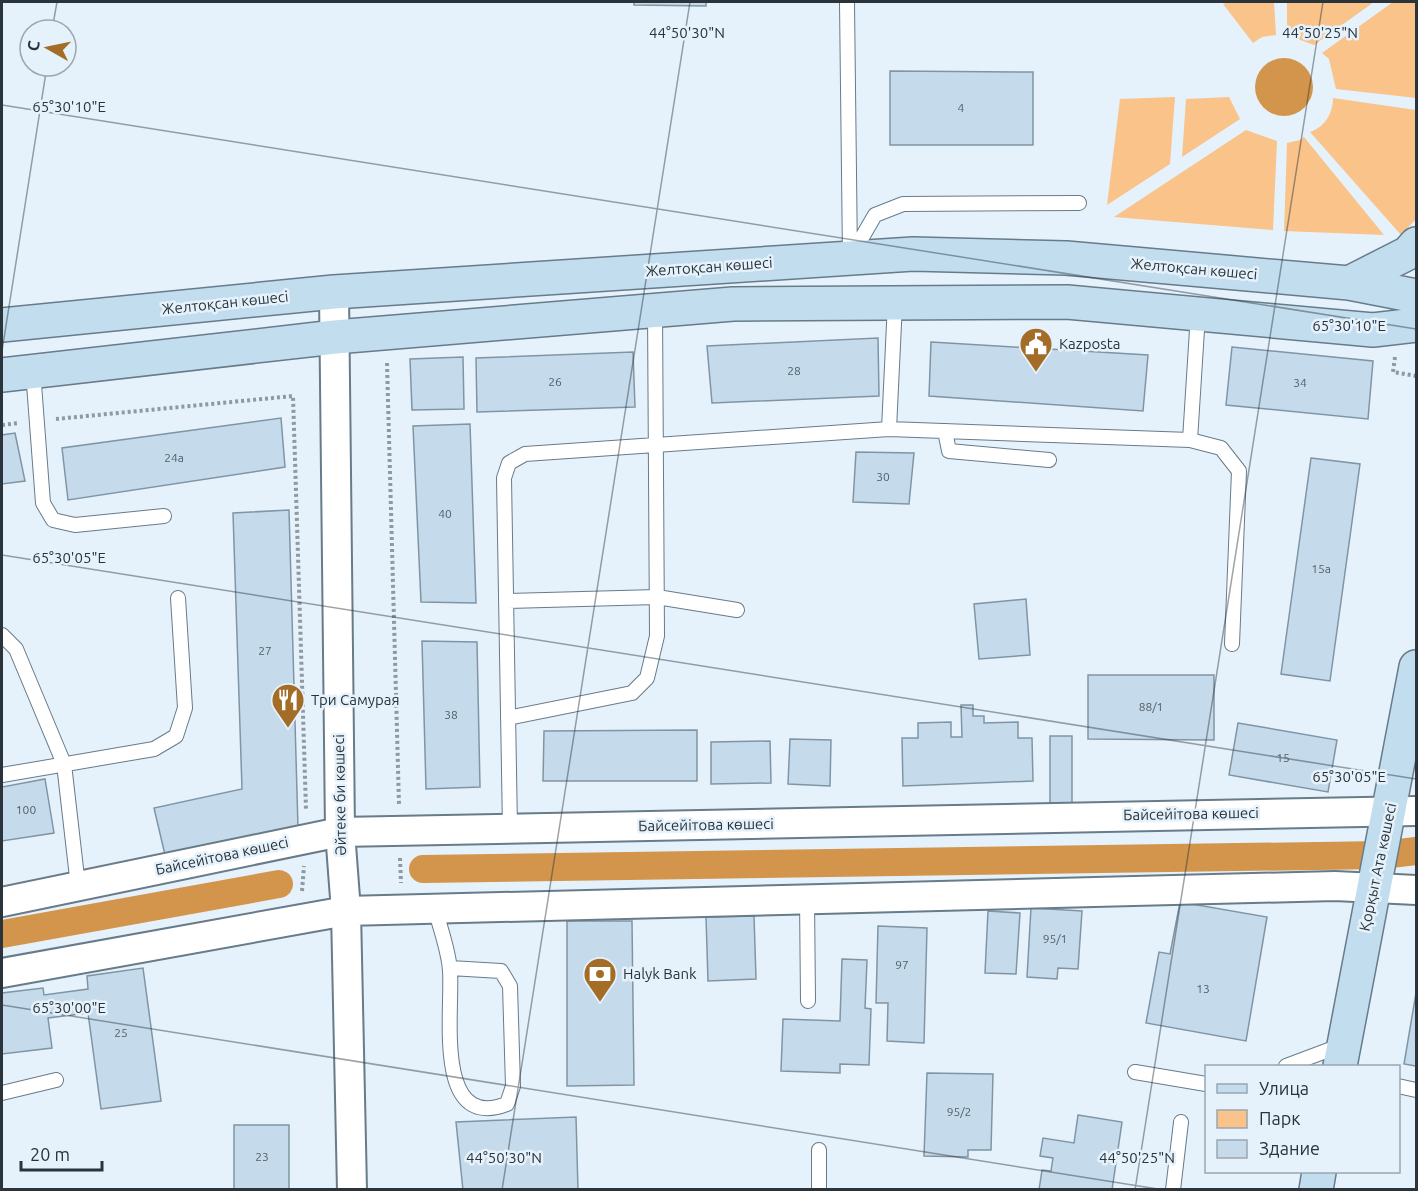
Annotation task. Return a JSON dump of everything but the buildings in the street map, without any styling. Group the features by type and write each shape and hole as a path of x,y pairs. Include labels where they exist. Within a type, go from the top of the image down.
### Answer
{"street":[{"path":"1349,283 1408,253 1416,244"},
{"name":"Желтоқсан көшесі","path":"2,325 334,292 913,254 1066,258 1349,283 1403,291 1416,296"},
{"name":"Әйтеке би көшесі","path":"334,292 340,832 346,911 352,1190"},
{"path":"17,373 335,337 732,304 1067,302 1373,330 1416,325"},
{"name":"Қорқыт Ата көшесі","path":"1342,1055 1373,889 1403,811 1416,668"},
{"name":"Байсейітова көшесі","path":"2,902 340,832 1403,811"},
{"path":"2,973 346,911 1335,886 1416,890"},
{"path":"1316,1190 1319,1173"}],"lane":[{"path":"847,2 850,258"},
{"path":"850,258 875,215 903,204 1079,203"},
{"path":"889,429 895,303"},
{"path":"508,718 632,693 647,678 657,636 655,310"},
{"path":"1190,440 1198,314"},
{"path":"17,373 37,421 43,503 53,520 75,525 164,516"},
{"path":"510,829 504,478 510,463 525,454 889,429 1190,440 1221,448 1239,471 1232,644"},
{"path":"945,431 949,451 1049,460"},
{"path":"506,601 657,597 737,610"},
{"path":"2,775 154,749 176,736 185,708 178,598"},
{"path":"2,635 16,649 64,764 78,886"},
{"path":"807,898 808,1001"},
{"path":"435,908 450,968 452,1077 461,1095 469,1103 484,1109 500,1107 507,1104 513,1086 510,986 501,971 450,968"},
{"path":"1291,1065 1342,1055"},
{"path":"1136,1072 1205,1084"},
{"path":"2,1093 56,1080"},
{"path":"1400,1086 1416,1090"},
{"path":"1173,1190 1181,1122"},
{"path":"819,1150 819,1190"}],"path":[{"path":"387,332 401,909"},
{"path":"1393,372 1416,376"},
{"path":"2,425 293,396 307,839 299,919"}],"green space":[{"path":"1228,2 1274,2 1276,35 1262,37 1253,43 1223,4"},
{"path":"1287,2 1374,2 1314,45 1287,35"},
{"path":"1393,2 1416,2 1416,98 1336,89 1329,59 1322,53"},
{"path":"1175,97 1170,164 1107,205 1120,99"},
{"path":"1229,97 1240,119 1182,157 1186,99"},
{"path":"1333,98 1416,110 1416,219 1401,235 1310,132 1320,127 1327,119 1332,109"},
{"path":"1246,130 1277,141 1273,230 1114,217"},
{"path":"1304,137 1384,235 1284,231 1287,143"}],"shaded area":[{"path":"1284,58 1295,60 1308,71 1313,87 1311,98 1300,111 1284,116 1273,114 1260,103 1255,87 1257,76 1268,63"}],"waterway":[{"path":"423,869 1382,855 1416,851"},
{"path":"2,934 279,884"}],"place":[{"name":"Kazposta","path":"1036,373"},
{"name":"Три Самурая","path":"288,729"},
{"name":"Halyk Bank","path":"600,1003"}]}
